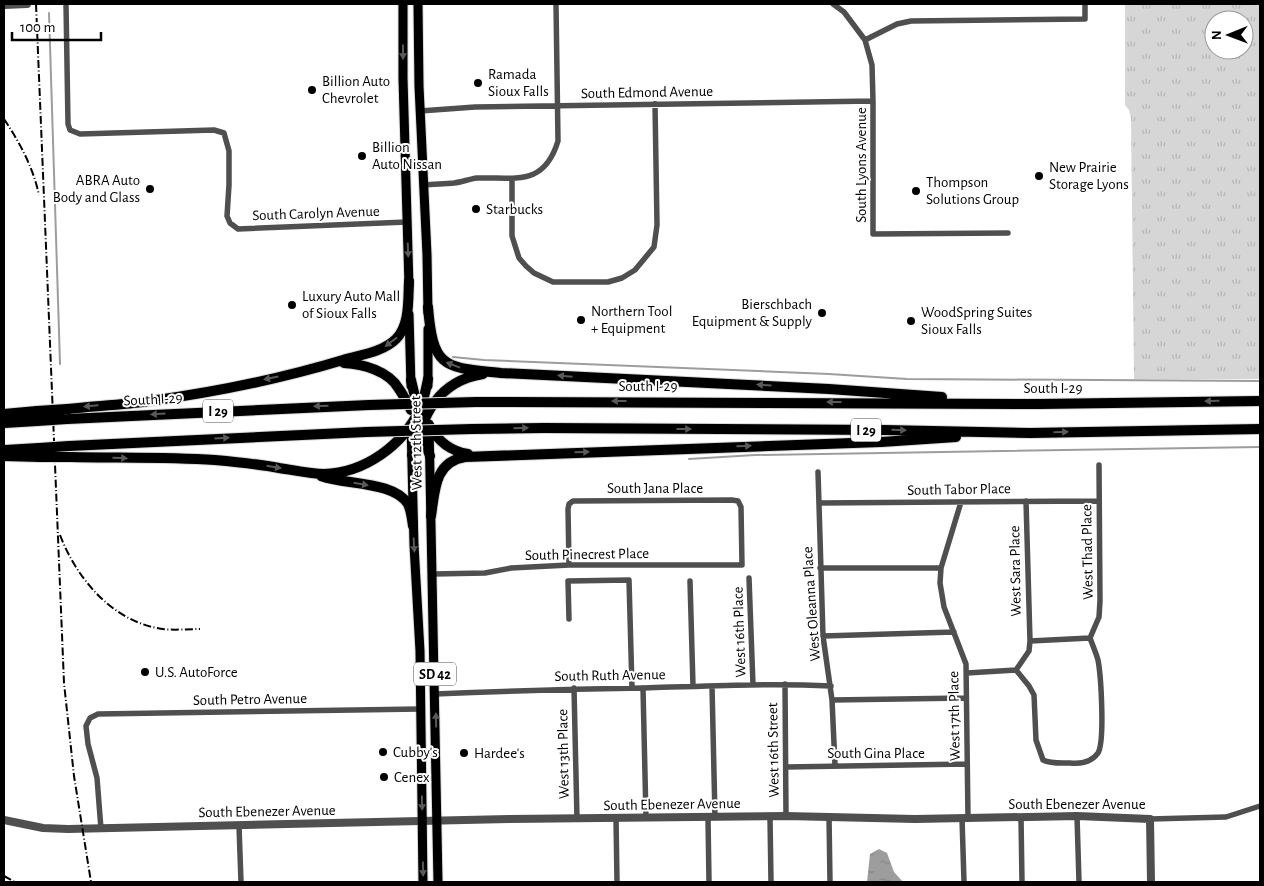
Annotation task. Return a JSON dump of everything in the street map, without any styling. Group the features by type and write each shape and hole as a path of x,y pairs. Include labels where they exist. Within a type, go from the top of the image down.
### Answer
{"highway":[{"path":"67,414 175,397 288,375 384,347 397,338 405,322 409,281"},
{"path":"428,308 432,337 437,352 442,359 454,367 501,372 829,389 1040,404"},
{"path":"335,362 362,365 380,372 399,388 435,435 450,448 464,454 481,456"},
{"path":"313,473 336,472 365,464 391,447 442,393 456,382 472,376 501,372"},
{"path":"412,456 428,379"},
{"path":"410,380 430,456"},
{"name":"South I-29","path":"37,416 476,402 1040,404 1260,401"},
{"path":"4,414 37,416"},
{"name":"I 29","path":"4,422 37,416"},
{"name":"I 29","path":"4,450 40,452 69,446 472,429 864,430 1030,433 1260,429"},
{"path":"431,516 436,483 442,469 458,458 881,442 1030,433"},
{"path":"4,456 40,452 71,457 215,460 313,473 327,478 395,492 407,502 413,526"}],"main road":[{"name":"West 12th Street","path":"402,4 410,380"},
{"name":"West 12th Street","path":"418,4 420,111 428,308 428,379"},
{"name":"West 12th Street","path":"412,456 413,526 420,644 423,882"},
{"name":"West 12th Street","path":"430,456 438,882"}],"street":[{"path":"4,5 28,4"},
{"name":"South Carolyn Avenue","path":"66,4 68,124 70,130 75,133 84,134 214,130 224,133 229,151 227,216 230,223 238,228 407,222"},
{"path":"424,185 456,183 475,178 512,179 528,176 548,164 554,154 558,141 556,4"},
{"name":"South Lyons Avenue","path":"833,4 844,12 865,40 872,65 873,234 1008,234"},
{"path":"865,40 897,24 911,21 1085,19 1085,4"},
{"name":"South Edmond Avenue","path":"420,111 475,107 873,102"},
{"path":"512,179 512,236 519,258 526,266 534,273 553,282 608,282 622,278 635,270 654,247 657,225 655,104"},
{"name":"West Thad Place","path":"1090,638 1098,616 1100,601 1099,465"},
{"name":"West Oleanna Place","path":"818,472 823,636 831,686 835,765"},
{"name":"South Jana Place","path":"569,565 568,509 574,501 732,500 736,500 740,504 742,513 742,565"},
{"name":"West Sara Place","path":"1026,501 1030,640"},
{"name":"South Tabor Place","path":"819,503 1099,501"},
{"name":"West 17th Place","path":"961,502 941,568 941,593 947,617 963,654 967,673 964,882"},
{"name":"South Pinecrest Place","path":"433,574 485,573 511,568 569,565 742,565"},
{"path":"820,568 941,568"},
{"name":"West 16th Place","path":"750,578 753,685"},
{"path":"569,619 568,581 628,580 632,688"},
{"path":"690,581 693,686"},
{"path":"823,636 954,632"},
{"path":"1090,638 1098,660 1101,686 1100,741 1099,750 1094,758 1074,764 1051,763 1043,760 1036,740 1034,696 1029,686 1016,670 1029,651 1030,640 1090,638"},
{"path":"967,673 1016,670"},
{"name":"South Ruth Avenue","path":"435,694 574,688 785,684 831,686"},
{"name":"West 16th Street","path":"785,684 786,816"},
{"path":"709,882 712,686"},
{"name":"West 13th Place","path":"574,688 577,819"},
{"path":"643,688 646,818"},
{"path":"832,700 966,698"},
{"name":"South Petro Avenue","path":"101,829 97,778 88,744 86,726 90,718 98,714 420,709"},
{"name":"South Gina Place","path":"786,766 967,764"},
{"name":"South Ebenezer Avenue","path":"4,820 43,828 101,829 437,821 786,816 915,819 1077,816 1150,819 1226,817 1260,806"},
{"path":"829,816 830,882"},
{"path":"1077,816 1078,882"},
{"path":"770,817 771,882"},
{"path":"1021,817 1022,882"},
{"path":"616,818 617,882"},
{"path":"1150,819 1151,882"},
{"path":"239,826 241,882"}],"green space":[{"path":"1125,4 1260,4 1260,379 1134,379 1131,118 1129,110 1125,105"}],"water":[{"path":"879,849 887,853 894,872 903,882 867,882 870,854"}],"waterway":[{"path":"49,13 60,364"},
{"path":"453,357 907,379 1260,381"},
{"path":"689,459 755,455 1260,447"}],"railway":[{"path":"36,4 64,683 74,776 91,882"},
{"path":"4,119 25,156 39,195"},
{"path":"60,535 75,566 85,581 110,606 124,616 157,628 173,630 200,629"},
{"path":"4,876 15,882"}],"place":[{"name":"Ramada Sioux Falls","path":"478,83"},
{"name":"Billion Auto Chevrolet","path":"312,90"},
{"name":"Billion Auto Nissan","path":"362,156"},
{"name":"New Prairie Storage Lyons","path":"1039,176"},
{"name":"ABRA Auto Body and Glass","path":"150,189"},
{"name":"Thompson Solutions Group","path":"916,191"},
{"name":"Starbucks","path":"476,209"},
{"name":"Luxury Auto Mall of Sioux Falls","path":"292,305"},
{"name":"Bierschbach Equipment & Supply","path":"822,313"},
{"name":"Northern Tool + Equipment","path":"581,320"},
{"name":"WoodSpring Suites Sioux Falls","path":"911,321"},
{"name":"U.S. AutoForce","path":"145,672"},
{"name":"Cubby's","path":"383,752"},
{"name":"Hardee's","path":"464,753"},
{"name":"Cenex","path":"384,777"}]}
